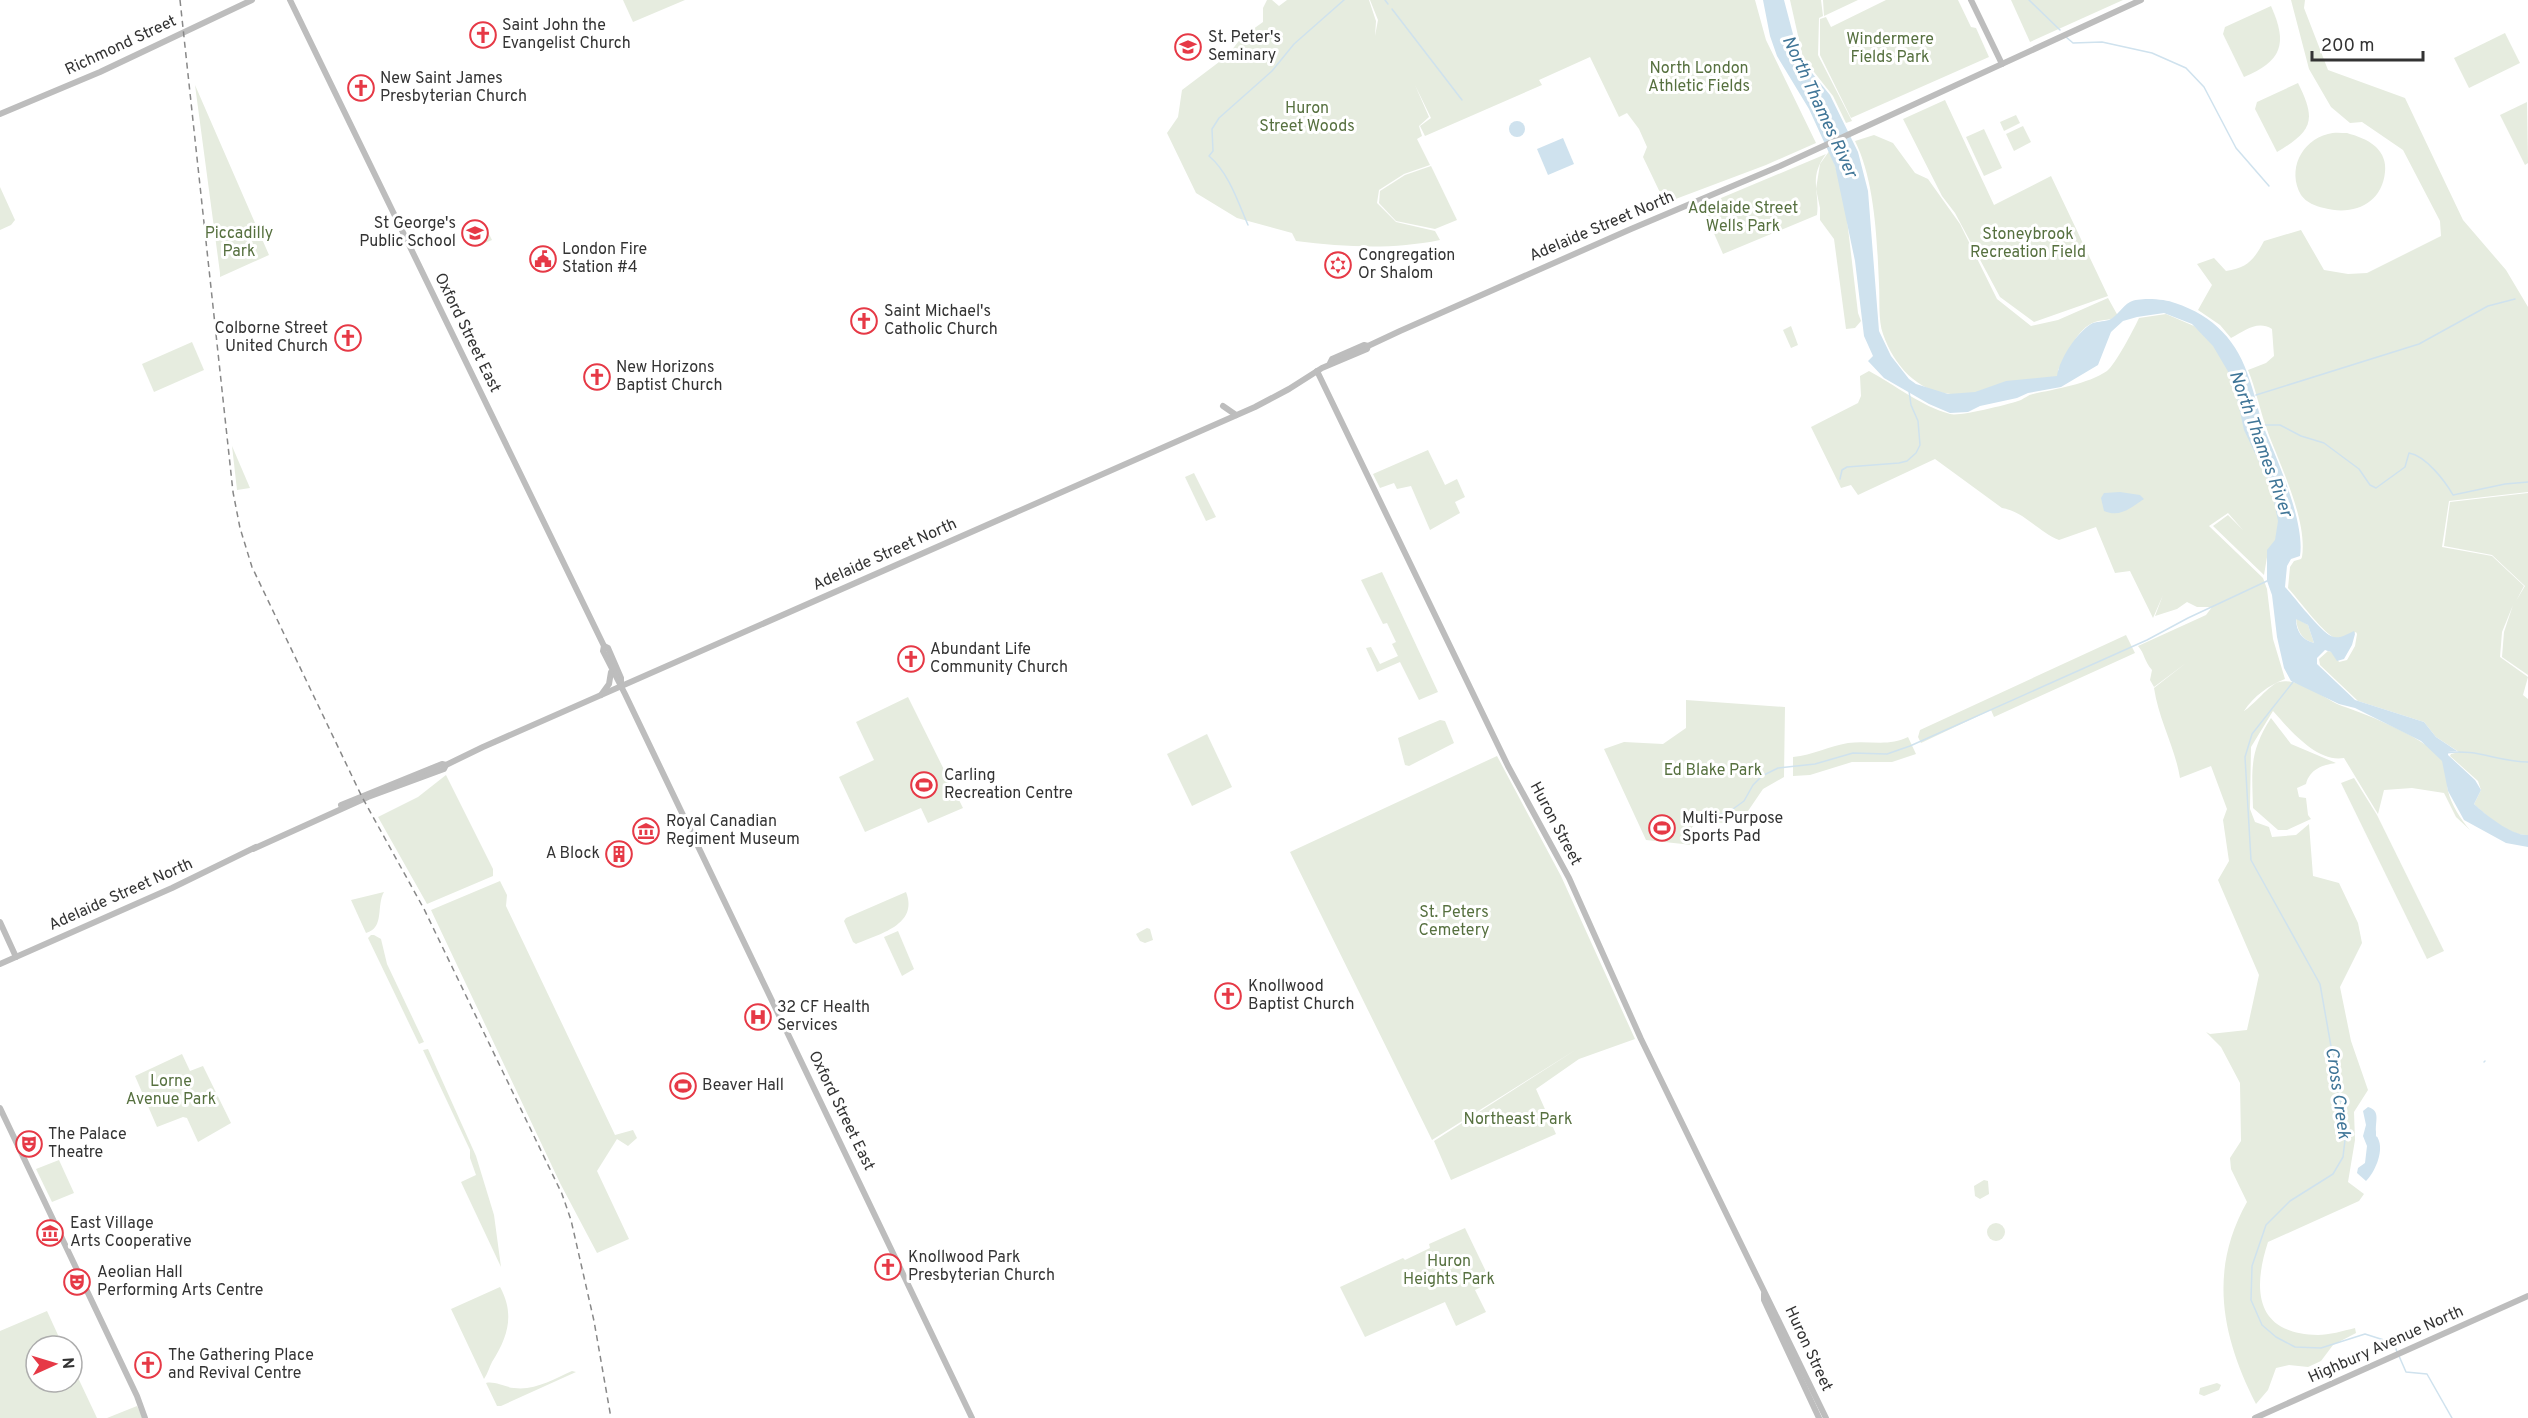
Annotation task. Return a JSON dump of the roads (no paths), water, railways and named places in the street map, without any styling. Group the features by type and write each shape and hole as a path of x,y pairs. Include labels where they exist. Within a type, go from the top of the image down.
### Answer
{"main road":[{"name":"Richmond Street","path":"0,114 100,72 252,0"},
{"name":"Oxford Street East","path":"290,0 604,646 608,648 621,678 621,687"},
{"path":"1971,0 2001,64"},
{"name":"Adelaide Street North","path":"0,964 368,797 444,769 446,765 1236,415 1271,399 1330,363 1367,350 1368,346 1856,132 2141,0"},
{"name":"Huron Street","path":"1317,371 1508,766 1569,878 1641,1039 1826,1418"},
{"path":"1300,382 1316,380 1323,382"},
{"path":"1221,421 1223,406 1236,415"},
{"name":"Oxford Street East","path":"604,646 603,651 611,668 972,1418"},
{"path":"601,696 609,684 611,668"},
{"path":"0,922 16,957"},
{"path":"0,1108 147,1418"},
{"name":"Huron Street","path":"1764,1294 1764,1300 1819,1418"},
{"name":"Highbury Avenue North","path":"2255,1418 2528,1296"}],"water":[{"name":"North Thames River","path":"1763,0 1784,0 1799,57 1830,95 1858,152 1868,191 1879,331 1891,356 1909,379 1916,384 1948,394 1975,392 2006,381 2057,376 2065,354 2085,328 2093,323 2107,321 2134,300 2152,299 2171,302 2189,308 2213,323 2231,342 2245,367 2295,511 2301,543 2300,556 2291,559 2287,566 2285,587 2326,633 2337,637 2354,631 2355,634 2344,659 2337,661 2331,652 2325,650 2317,658 2317,664 2355,700 2424,722 2436,737 2457,751 2448,752 2448,755 2475,780 2481,790 2474,804 2507,829 2528,835 2528,847 2506,843 2464,820 2448,791 2442,761 2421,741 2355,708 2339,704 2291,681 2284,668 2277,637 2272,595 2267,581 2267,550 2275,540 2278,521 2271,487 2244,430 2233,380 2213,346 2192,324 2164,313 2123,321 2111,332 2098,365 2061,387 2028,393 2017,398 1980,406 1968,412 1950,413 1929,404 1884,378 1868,361 1873,356 1864,336 1855,261 1835,166 1809,109 1777,56 1770,36","holes":["2296,619 2308,625 2314,643 2306,640 2300,634"]},
{"path":"1517,121 1525,129 1517,137 1509,129"},
{"path":"1563,138 1574,164 1548,175 1537,149"},
{"path":"2120,492 2140,495 2144,499 2120,513 2104,511 2101,498 2104,493"},
{"path":"2368,1107 2376,1114 2376,1136 2380,1151 2375,1168 2366,1181 2357,1173 2358,1168 2365,1163 2367,1146 2363,1136 2366,1125 2363,1111"}],"waterway":[{"path":"1248,225 1227,179 1209,156 1213,151 1212,129 1219,118 1272,71 1294,44 1344,0"},
{"path":"1385,0 1388,4"},
{"path":"2029,0 2060,30"},
{"path":"1392,9 1462,100"},
{"path":"2066,37 2073,43 2102,42 2152,53 2186,68 2204,87 2236,148 2269,186"},
{"path":"2256,395 2419,344 2488,306 2515,299"},
{"path":"1840,479 1842,470 1847,467 1899,463 1907,461 1916,453 1920,445 1918,421 1911,405 1909,391"},
{"path":"2265,425 2280,425 2301,436 2324,443 2359,469 2370,485 2376,488 2405,467 2409,453 2428,464 2440,476 2453,495 2505,484 2528,482"},
{"path":"1706,816 1722,814 1733,809 1744,801 1753,785 1762,776 1778,768 1815,764 1853,753 1887,754 1910,746 2147,640 2267,581"},
{"name":"Cross Creek","path":"2293,682 2252,734 2245,757 2251,860 2320,984 2346,1131 2343,1157 2333,1174 2290,1201 2266,1225 2252,1266 2251,1300 2262,1325 2276,1337 2295,1347 2321,1348 2365,1334 2387,1341 2395,1346 2397,1352"},
{"path":"2446,753 2467,752 2528,762"},
{"name":"Cross Creek","path":"2399,1356 2406,1372 2427,1374 2452,1418"}],"railway":[{"path":"180,0 233,492 240,528 252,567 362,797 424,909 562,1194 571,1220 594,1321 611,1418"}],"place":[{"name":"Saint John the Evangelist Church","path":"483,35"},
{"name":"St. Peter's Seminary","path":"1188,47"},
{"name":"New Saint James Presbyterian Church","path":"361,88"},
{"name":"St George's Public School","path":"475,233"},
{"name":"London Fire Station #4","path":"543,259"},
{"name":"Congregation Or Shalom","path":"1338,265"},
{"name":"Saint Michael's Catholic Church","path":"864,321"},
{"name":"Colborne Street United Church","path":"348,338"},
{"name":"New Horizons Baptist Church","path":"597,377"},
{"name":"Abundant Life Community Church","path":"911,659"},
{"name":"Carling Recreation Centre","path":"924,785"},
{"name":"Multi-Purpose Sports Pad","path":"1662,828"},
{"name":"Royal Canadian Regiment Museum","path":"646,831"},
{"name":"A Block","path":"619,854"},
{"name":"Knollwood Baptist Church","path":"1228,996"},
{"name":"32 CF Health Services","path":"758,1017"},
{"name":"Beaver Hall","path":"683,1086"},
{"name":"The Palace Theatre","path":"29,1144"},
{"name":"East Village Arts Cooperative","path":"50,1233"},
{"name":"Knollwood Park Presbyterian Church","path":"888,1267"},
{"name":"Aeolian Hall Performing Arts Centre","path":"77,1282"},
{"name":"The Gathering Place and Revival Centre","path":"148,1365"}],"park label":[{"name":"Windermere Fields Park","path":"1890,49"},
{"name":"North London Athletic Fields","path":"1699,78"},
{"name":"Huron Street Woods","path":"1307,118"},
{"name":"Adelaide Street Wells Park","path":"1743,218"},
{"name":"Piccadilly Park","path":"239,243"},
{"name":"Stoneybrook Recreation Field","path":"2028,244"},
{"name":"Ed Blake Park","path":"1713,771"},
{"name":"St. Peters Cemetery","path":"1454,922"},
{"name":"Lorne Avenue Park","path":"171,1091"},
{"name":"Northeast Park","path":"1518,1120"},
{"name":"Huron Heights Park","path":"1449,1271"}]}
